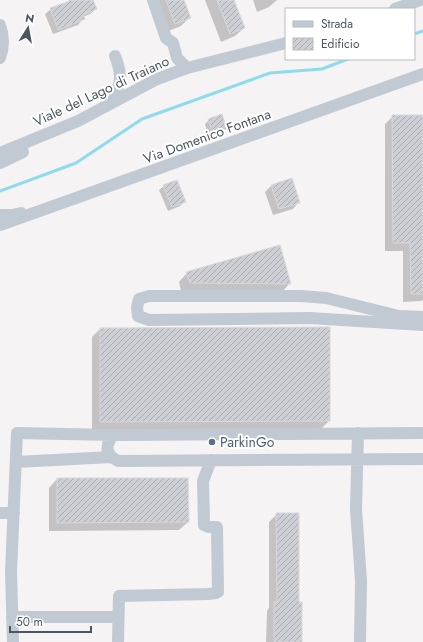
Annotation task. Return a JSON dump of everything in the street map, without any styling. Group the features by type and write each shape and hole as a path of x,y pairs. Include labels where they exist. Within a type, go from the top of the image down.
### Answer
{"street":[{"path":"153,0 166,38 173,43 177,58 186,68"},
{"path":"398,8 420,0"},
{"path":"0,25 3,40 3,48 0,58"},
{"name":"Viale del Lago di Traiano","path":"0,153 78,121 157,79 186,68 285,43"},
{"path":"112,103 120,85 120,68 115,56"},
{"name":"Via Domenico Fontana","path":"0,226 423,74"},
{"path":"0,163 38,144 78,121"},
{"path":"0,215 12,215 64,202"},
{"path":"423,317 399,316 326,298 302,296 149,296 139,299 137,307 138,316 148,320 309,318 423,325"},
{"path":"12,642 12,617 6,571 14,513 17,433 113,436 423,433"},
{"path":"358,433 356,509 361,581 360,642"},
{"path":"113,436 108,442 107,450 112,457 118,461 423,459"},
{"path":"16,462 112,457"},
{"path":"118,642 119,596 208,594 218,592 217,527 208,527 204,525 203,481 211,460"},
{"path":"0,513 14,513"},
{"path":"12,617 118,617"}],"building":[{"path":"72,0 93,0 97,9 83,15 85,19 58,30 50,8"},
{"path":"166,0 184,0 191,18 175,24"},
{"path":"217,0 234,0 245,28 230,34"},
{"path":"222,114 227,129 213,133 208,119"},
{"path":"392,115 423,115 423,294 411,294 410,243 393,243"},
{"path":"292,178 300,203 279,209 271,185"},
{"path":"177,180 186,202 172,207 163,185"},
{"path":"280,245 291,284 190,283 186,272"},
{"path":"330,327 330,421 100,422 100,328"},
{"path":"57,478 188,478 189,522 57,523"},
{"path":"276,513 299,513 299,602 302,602 302,642 274,642 274,602 277,602"}],"waterway":[{"path":"415,34 423,31"},
{"path":"0,191 76,163 142,119 270,73 322,69 345,60"}],"place":[{"name":"ParkinGo","path":"212,442"}]}
